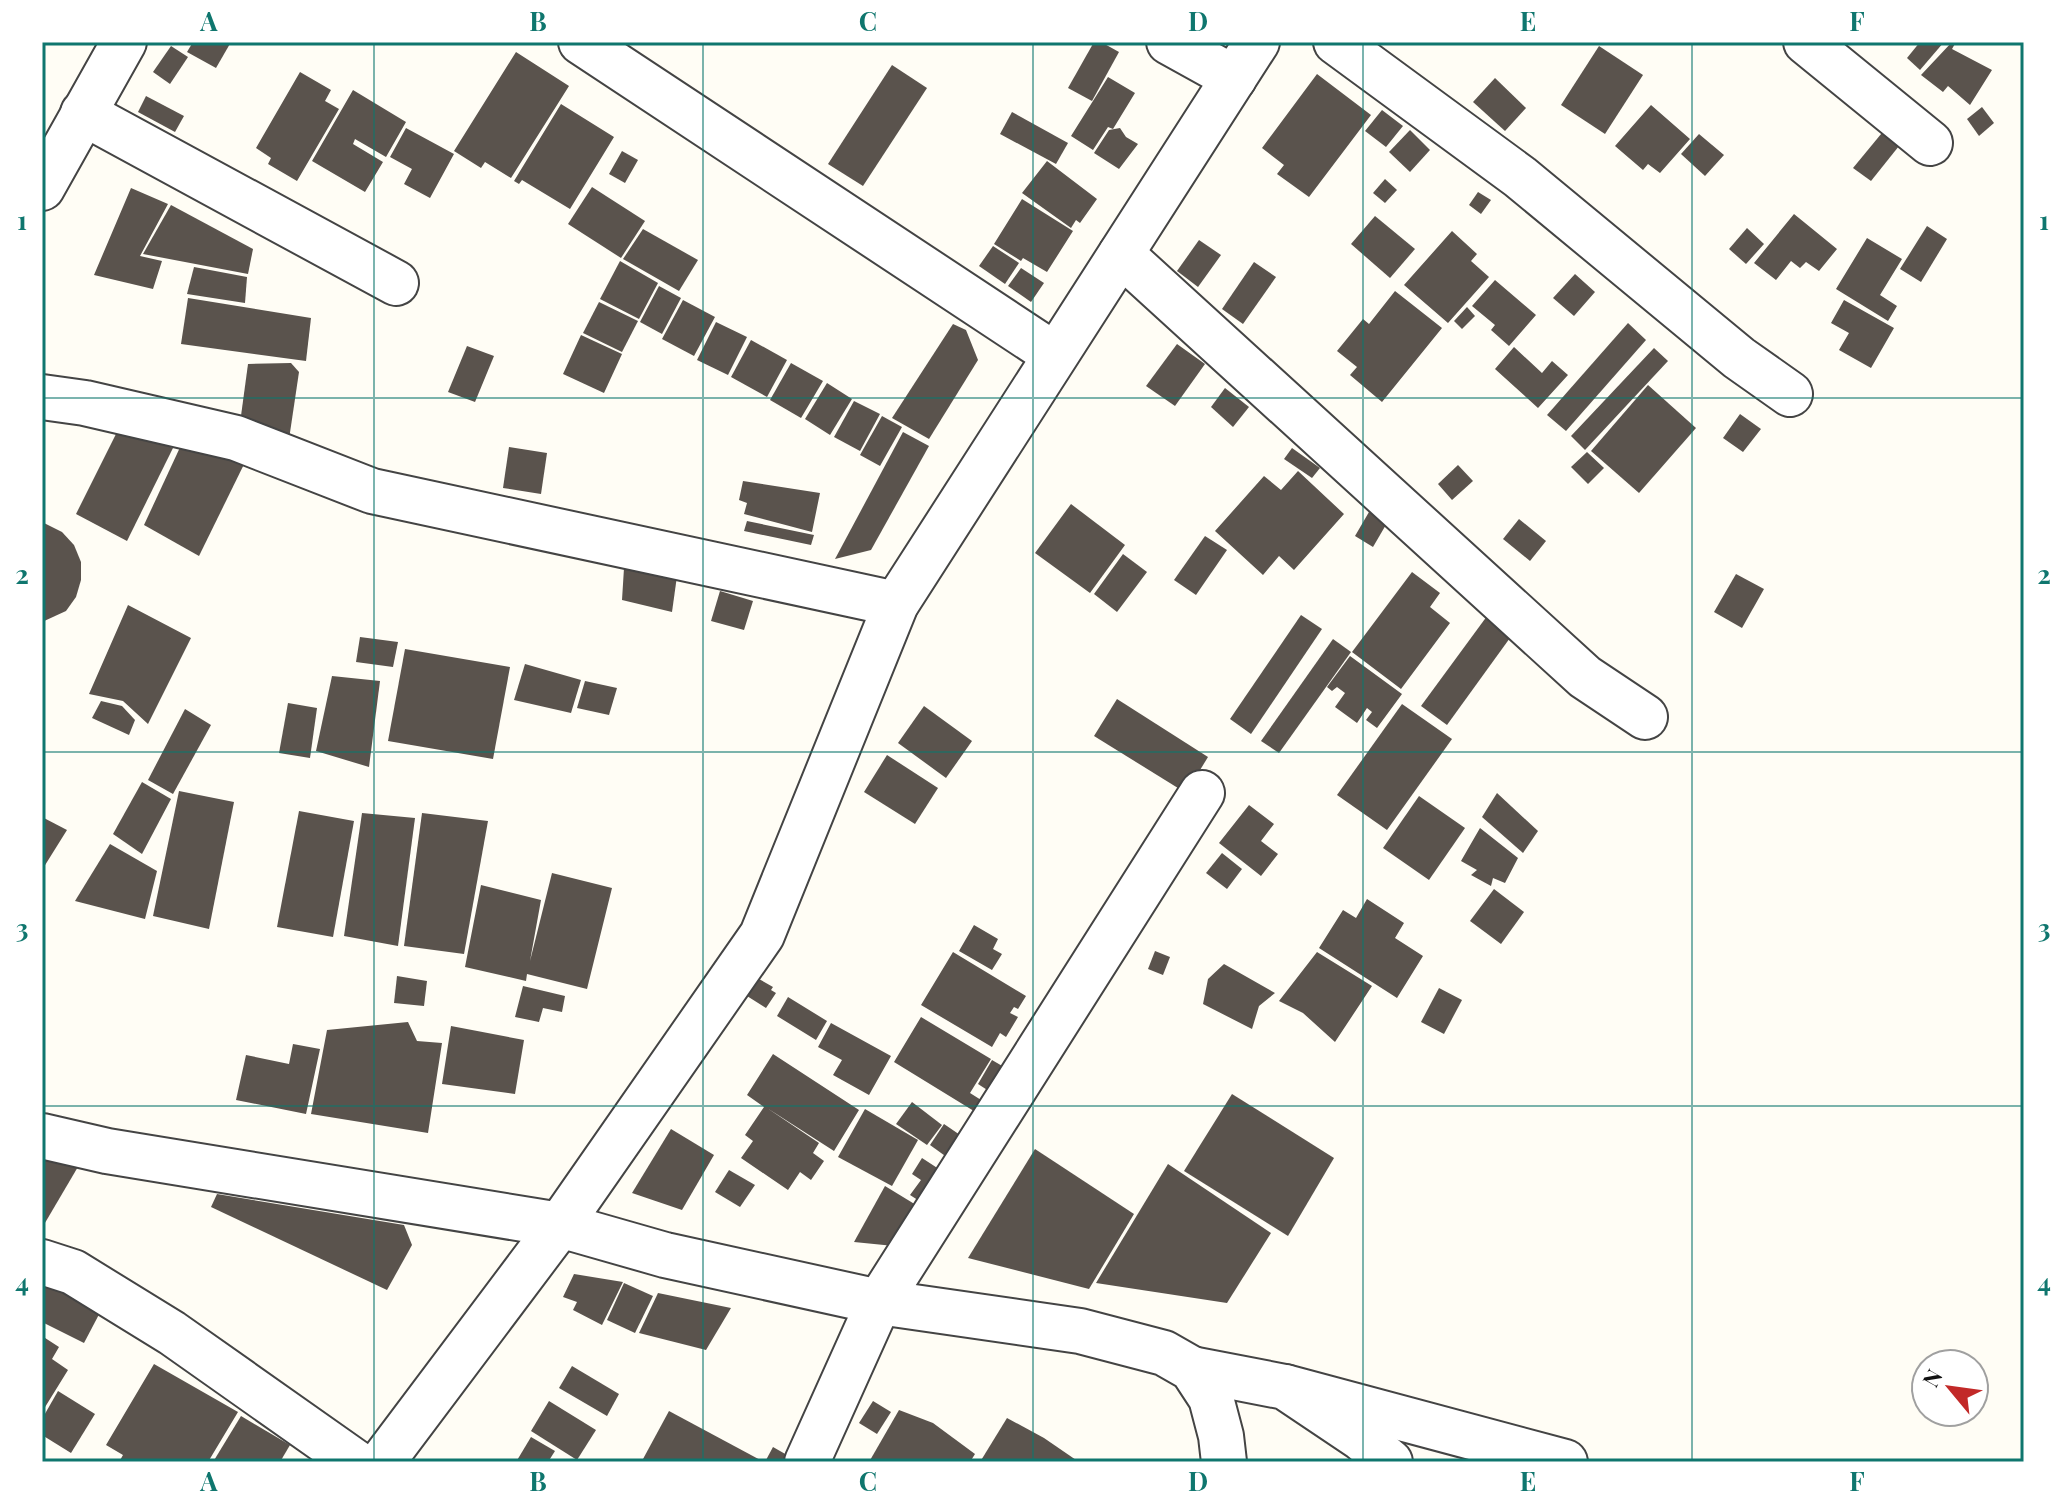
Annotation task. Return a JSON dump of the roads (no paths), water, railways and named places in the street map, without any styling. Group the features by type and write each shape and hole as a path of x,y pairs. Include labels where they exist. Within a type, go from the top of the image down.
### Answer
{"street":[{"path":"42,188 124,42"},
{"path":"581,42 1055,355"},
{"path":"382,1462 560,1225 762,935 896,604 1246,60 1169,42"},
{"path":"1336,42 1520,177 1739,358 1790,394"},
{"path":"1806,42 1930,143"},
{"path":"83,113 396,283"},
{"path":"1121,254 1585,677 1645,717"},
{"path":"42,397 85,403 236,438 372,491 896,604"},
{"path":"807,1462 879,1302 1202,793"},
{"path":"42,1136 107,1151 560,1225 665,1255 879,1302 1080,1331 1164,1353 1192,1369 1285,1387 1565,1462"},
{"path":"42,1262 73,1272 172,1333 355,1462"},
{"path":"1192,1369 1211,1398 1224,1462"},
{"path":"1285,1387 1361,1438 1390,1462"}]}
